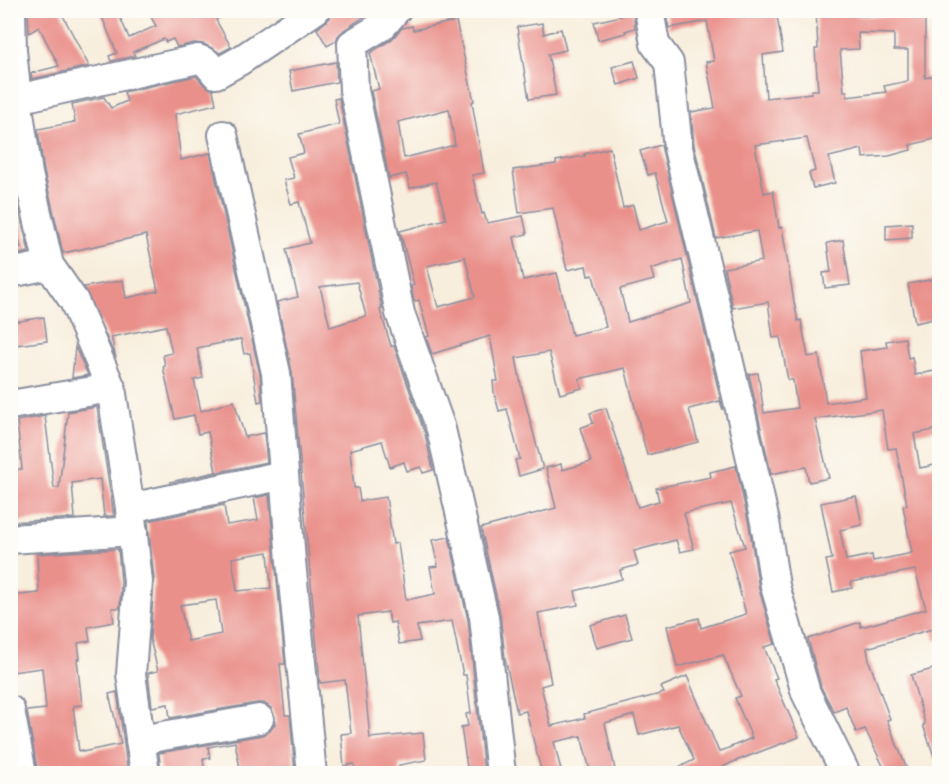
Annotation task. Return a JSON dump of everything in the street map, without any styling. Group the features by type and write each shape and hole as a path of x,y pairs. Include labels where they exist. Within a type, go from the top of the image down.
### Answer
{"street":[{"path":"11,10 17,99 28,174 49,265 74,301 111,388 138,582 131,674 145,774"},
{"path":"17,99 198,59 206,62 216,74 241,60 315,10"},
{"path":"396,10 382,26 352,44 354,90 400,313 441,429 484,617 501,774"},
{"path":"649,10 655,44 669,63 678,148 740,409 765,522 775,586 806,693 846,774"},
{"path":"223,135 276,373 312,774"},
{"path":"10,273 49,265"},
{"path":"10,405 111,388"},
{"path":"10,539 131,520 284,475"},
{"path":"10,710 22,774"},
{"path":"140,740 259,719"}],"building":[{"path":"28,10 60,10 89,66 32,79 31,73 59,66 39,27 29,33"},
{"path":"99,10 117,10 129,38 156,26 147,10 230,10 216,20 231,47 220,53 204,44 194,43 177,47 173,39 166,42 164,39 133,52 135,56 111,61 109,56 117,53"},
{"path":"331,10 374,10 344,30 336,41 327,46 317,29 330,18"},
{"path":"619,10 633,10 635,28 625,31 626,33 598,40 594,22 621,16"},
{"path":"666,10 776,10 783,52 763,55 766,98 811,93 812,90 818,90 815,49 818,49 816,10 856,10 857,16 905,16 905,10 925,10 925,78 939,74 939,138 910,145 911,150 889,156 863,158 862,149 829,157 835,183 813,188 809,173 815,171 807,138 755,145 764,193 773,191 779,228 782,227 794,302 798,321 801,320 808,357 819,355 826,403 866,397 860,351 887,347 886,341 905,338 908,358 912,357 915,375 939,370 939,429 914,434 920,468 939,464 939,505 935,506 939,528 939,640 935,641 932,629 867,648 869,661 890,719 887,720 909,774 887,774 865,729 856,732 846,707 834,712 821,687 808,639 860,622 861,627 926,609 915,570 851,582 852,588 833,592 826,560 832,559 821,503 856,496 862,525 840,530 846,560 872,555 873,561 912,553 903,506 907,505 896,448 888,449 882,410 815,419 829,478 809,482 806,467 771,474 749,374 758,373 764,413 797,408 793,380 788,380 780,337 773,338 768,302 733,308 724,268 762,261 757,231 716,238 694,145 691,112 715,108 706,62 714,61 707,21 669,28","holes":["858,33 894,34 894,50 908,50 908,81 884,86 886,92 847,97 847,91 844,91 840,50 859,49"]},
{"path":"456,21 474,101 472,102 484,173 472,175 482,214 484,213 487,223 523,216 527,234 514,237 523,280 557,273 572,335 606,327 593,275 588,276 586,266 567,270 553,208 519,213 513,170 556,164 556,161 585,156 584,154 610,148 623,208 633,205 639,230 668,221 655,173 648,175 640,151 661,145 723,410 720,401 689,409 698,442 647,455 625,368 579,379 582,388 560,394 549,352 516,358 543,469 519,476 515,460 520,459 507,409 499,411 494,392 493,381 498,381 490,336 432,354 426,337 429,336 419,300 414,301 411,286 414,285 400,231 446,219 436,182 410,188 406,174 389,178 371,91 379,89 370,53 391,40 402,28 412,26 413,30","holes":["449,109 455,145 404,158 398,122","465,257 475,297 438,307 427,266","682,259 691,303 628,322 620,289 654,280 651,269"]},
{"path":"542,23 544,34 561,29 566,50 548,54 556,95 529,99 517,27"},
{"path":"634,61 639,78 618,85 612,67"},
{"path":"336,62 337,82 293,91 289,71"},
{"path":"196,76 204,85 213,90 216,104 175,114 181,160 210,153 260,375 262,401 258,402 250,353 244,354 241,339 197,348 203,378 194,380 201,411 234,401 245,437 264,433 267,462 170,482 216,472 208,432 198,434 194,415 175,419 163,367 165,366 163,355 172,353 166,326 111,337 116,358 84,287 123,280 126,298 158,291 146,235 63,253 44,171 38,129 75,122 72,104 104,97 111,108 127,101 124,92"},
{"path":"339,98 382,309 380,310 391,346 394,346 425,434 433,470 423,473 421,467 407,471 404,462 390,467 382,441 350,450 354,488 358,488 360,501 386,497 393,544 398,543 406,600 435,594 430,567 438,566 432,540 449,537 468,620 484,774 468,774 461,727 468,726 466,714 471,713 466,675 463,675 452,621 417,626 420,641 399,644 395,622 390,623 388,612 358,616 370,738 423,733 426,760 399,765 400,774 356,774 354,764 344,766 341,734 351,733 345,680 320,683 292,372 277,302 298,297 286,249 310,243 299,202 291,204 284,180 294,178 288,157 304,153 299,134 339,124 334,99","holes":["357,282 366,316 330,327 320,287"]},
{"path":"18,205 29,252 10,256 10,250 21,248 10,211 10,208"},
{"path":"912,223 912,238 886,240 886,225"},
{"path":"843,240 850,285 825,288 823,273 831,272 827,243"},
{"path":"939,278 939,318 915,323 908,284"},
{"path":"44,317 47,341 16,345 13,322"},
{"path":"75,347 88,375 72,378"},
{"path":"97,407 114,516 104,516 100,479 72,483 75,518 10,522 10,470 22,469 17,421 45,416 54,488 59,488 68,412"},
{"path":"606,408 638,507 659,501 656,488 711,477 710,472 736,466 749,525 759,589 775,644 764,647 777,678 774,679 799,737 733,762 709,774 666,774 694,760 678,725 639,735 634,715 605,723 616,774 591,774 581,736 554,742 562,774 542,774 526,711 517,713 505,658 500,613 481,528 556,508 546,468 561,464 562,470 591,462 580,428 593,423 590,413","holes":["731,503 745,547 729,551 746,614 701,628 699,618 667,626 677,667 723,655 741,696 735,698 752,738 719,752 687,676 661,687 664,693 584,714 585,718 551,726 541,686 551,683 538,613 578,605 575,591 622,579 620,570 638,565 634,551 676,540 680,552 694,549 684,513"]},
{"path":"269,495 285,664 280,664 285,715 290,715 295,774 241,774 235,742 208,747 210,758 203,759 205,774 161,774 159,753 262,735 270,731 275,724 275,717 271,708 264,703 170,718 168,704 152,707 148,673 158,671 150,639 154,580 148,521 224,505 227,525 258,520 254,498","holes":["268,552 271,588 237,591 232,558","216,600 221,634 188,641 180,605"]},
{"path":"118,549 121,582 120,608 112,608 114,622 88,627 90,641 78,643 80,659 77,659 82,705 73,706 79,751 121,744 109,694 117,692 128,774 38,774 27,711 46,709 42,668 12,672 10,596 39,593 37,554"},
{"path":"625,615 632,638 597,648 590,625"},
{"path":"937,668 939,763 935,759 923,725 925,724 911,675"}]}
